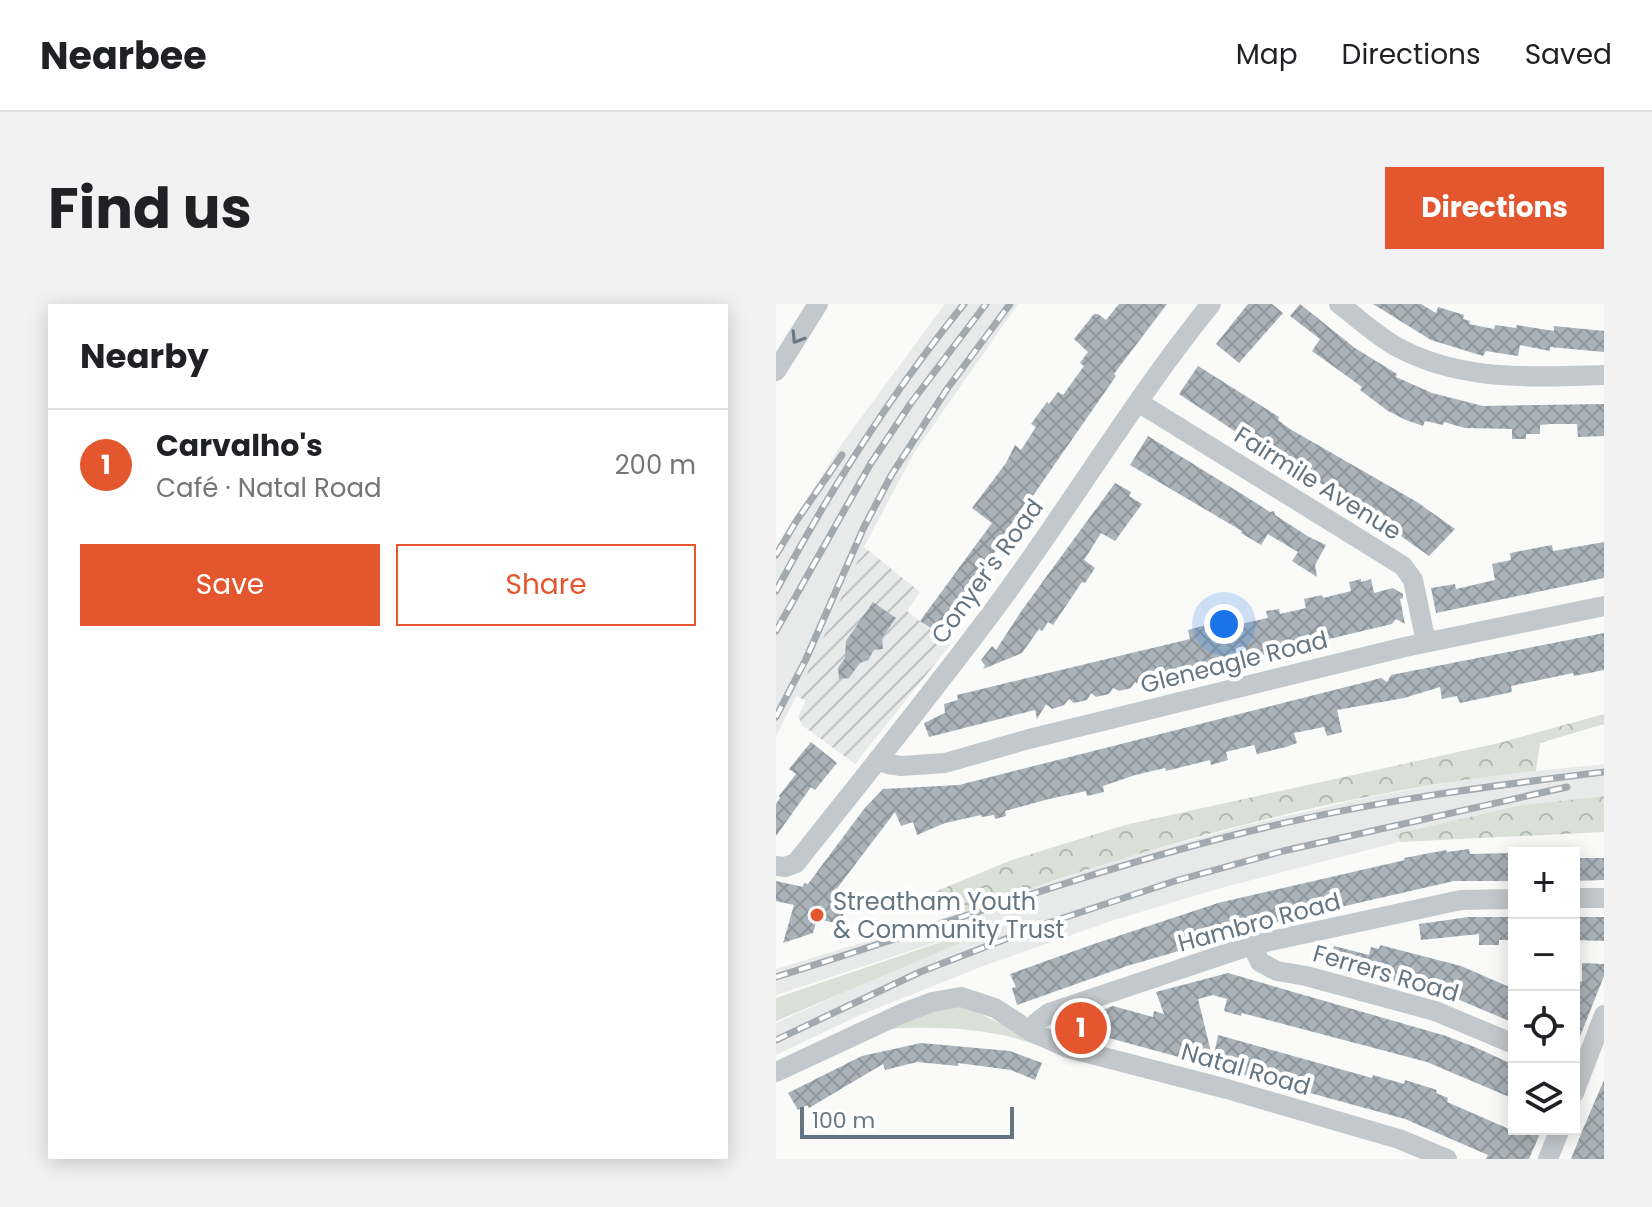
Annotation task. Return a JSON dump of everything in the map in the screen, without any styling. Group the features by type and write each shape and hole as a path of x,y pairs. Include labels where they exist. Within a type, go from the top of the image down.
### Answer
{"street":[{"path":"776,371 818,304"},
{"name":"Conyer's Road","path":"786,864 878,759 999,603 1138,402 1211,304"},
{"path":"1339,304 1398,348 1458,370 1512,377 1604,375"},
{"name":"Fairmile Avenue","path":"1138,402 1403,566 1413,580 1426,642"},
{"name":"Gleneagle Road","path":"878,759 901,766 945,763 1212,693 1426,642 1604,606"},
{"path":"1580,898 1604,898"},
{"name":"Hambro Road","path":"1030,1031 1049,1013 1252,945 1461,900 1508,899"},
{"name":"Ferrers Road","path":"1252,945 1260,962 1277,971 1435,1011 1508,1041"},
{"name":"Natal Road","path":"776,1072 893,1017 947,998 969,999 995,1008 1030,1031 1068,1048 1399,1139 1447,1159"},
{"path":"1580,1066 1604,1015"},
{"path":"1548,1159 1558,1135"}],"shaded area":[{"path":"945,304 1018,304 914,453 864,547 810,670 776,736 776,548 843,442"},
{"path":"864,547 920,592 907,611 950,645 855,764 802,725 798,716 806,701 797,696"},
{"path":"1604,764 1604,796 1521,805 1397,834 1399,842 1217,889 1114,920 986,965 860,1015 776,1055 776,1023 920,958 996,930 993,924 776,995 776,969 969,910 1116,860 1243,826 1364,798 1476,777"}],"green space":[{"path":"1604,714 1604,724 1540,743 1536,771 1429,785 1271,818 1115,861 965,911 964,900 925,896 1009,861 1125,825 1499,743"},
{"path":"1604,796 1604,832 1400,842 1396,834 1521,805"},
{"path":"994,924 991,930 776,1021 776,998"},
{"path":"956,1002 1040,1043 1042,1047 1003,1035 964,1029 883,1029"}],"building":[{"path":"1119,304 1167,304 1114,374 1116,376 1001,539 1003,541 936,632 920,621 992,523 972,508 1006,463 1015,445 1021,450 1036,427 1031,424 1047,402 1049,404 1058,392 1063,395 1084,366 1080,363 1088,352 1074,339 1094,314 1106,320"},
{"path":"1248,304 1272,304 1283,313 1239,363 1216,344"},
{"path":"1300,304 1355,348 1397,374 1396,377 1432,393 1483,406 1604,404 1604,436 1578,437 1577,424 1551,424 1540,425 1540,434 1526,434 1526,439 1512,439 1512,429 1465,428 1425,421 1423,426 1406,420 1388,411 1360,390 1362,387 1312,351 1320,339 1290,316"},
{"path":"1373,304 1421,304 1436,313 1438,307 1464,315 1463,319 1470,321 1469,324 1494,329 1495,325 1516,328 1517,325 1554,331 1554,326 1604,331 1604,352 1550,347 1550,351 1520,345 1518,356 1486,351 1483,356 1431,340"},
{"path":"1198,366 1279,417 1278,420 1290,429 1417,502 1455,529 1429,556 1387,526 1383,517 1376,520 1365,513 1362,504 1355,506 1344,499 1341,492 1331,494 1331,490 1260,448 1179,394"},
{"path":"1148,436 1326,545 1315,565 1317,577 1292,561 1298,552 1268,534 1261,545 1130,465"},
{"path":"1115,483 1131,492 1129,496 1142,504 1115,541 1101,533 1084,560 1095,568 1053,625 1048,622 1042,631 1039,629 1022,653 983,669 985,666 981,660 992,646 996,650"},
{"path":"1604,542 1604,578 1436,613 1431,588 1455,584 1456,589 1495,580 1492,564 1511,560 1510,553 1552,545 1553,551"},
{"path":"1361,579 1361,582 1371,579 1374,593 1393,588 1403,594 1400,599 1405,624 1396,619 1392,624 1215,666 1213,670 1206,665 1201,671 1189,674 1183,670 1178,679 1158,677 1154,683 1142,686 1135,682 1131,688 1119,691 1113,688 1109,694 1096,697 1091,693 1087,700 1074,703 1069,699 1064,705 1052,709 1046,704 1037,719 1035,710 929,737 924,723 945,713 944,704 958,700 957,695 1190,639 1188,630 1209,624 1226,620 1227,627 1268,618 1266,611 1279,609 1280,614 1306,608 1304,599 1351,591 1349,582"},
{"path":"873,602 896,618 882,638 883,649 874,650 849,678 839,679 838,668 845,658 846,641"},
{"path":"1604,633 1604,670 1511,686 1512,692 1460,703 1457,696 1442,699 1440,687 1404,698 1337,710 1342,732 1327,736 1324,727 1294,733 1297,743 1286,747 1257,754 1254,745 1226,752 1228,760 1211,765 1210,760 1135,775 1103,786 1104,792 1087,796 1086,791 1049,799 1005,811 1006,816 995,819 994,815 981,815 945,823 917,835 913,822 901,826 895,812 835,891 848,894 841,924 817,919 813,933 783,943 794,905 776,901 776,881 803,887 804,883 808,884 864,809 883,789 959,785 1381,678 1387,682 1391,675"},
{"path":"811,742 837,763 815,790 811,787 776,836 776,804 796,774 789,769"},
{"path":"1469,849 1470,854 1508,853 1508,881 1454,881 1288,919 1127,966 1017,1005 1012,988 1016,987 1010,974 1091,945 1218,903 1404,858"},
{"path":"1580,858 1604,858 1604,880 1580,881"},
{"path":"1469,917 1508,917 1508,940 1499,940 1499,945 1479,945 1479,934 1421,940 1419,924"},
{"path":"1580,917 1604,917 1604,941 1580,940"},
{"path":"1380,945 1461,966 1508,986 1508,1020 1450,996 1330,963 1334,946 1369,955 1371,947 1379,949"},
{"path":"1582,963 1604,964 1604,976 1580,1036 1580,981"},
{"path":"1228,973 1446,1036 1508,1062 1508,1096 1427,1062 1242,1013 1241,1016 1224,1011 1227,999 1213,995 1198,999 1213,1060 1218,1035 1372,1078 1373,1075 1404,1084 1405,1080 1437,1090 1436,1093 1448,1098 1447,1102 1508,1129 1508,1135 1539,1135 1529,1159 1486,1159 1488,1155 1405,1119 1102,1036 1090,1034 1089,1038 1068,1032 1072,1020 1085,1024 1088,1015 1113,1006 1153,1017 1154,1011 1164,1014 1156,992"},
{"path":"921,1043 1010,1051 1042,1063 1035,1080 1011,1070 958,1063 958,1066 917,1062 885,1070 883,1064 809,1108 807,1105 798,1110 788,1093 862,1056"},
{"path":"1604,1080 1604,1159 1571,1159 1583,1129"}],"railway":[{"path":"776,591 863,443 911,372 964,304"},
{"path":"776,631 871,463 911,403 986,304"},
{"path":"776,717 806,659 864,527 892,474 947,389 1010,304"},
{"path":"776,555 842,455"},
{"path":"776,977 1079,879 1263,828 1390,802 1604,772"},
{"path":"776,1040 920,972 1045,924 1175,881 1283,851 1567,787"}],"place":[{"name":"Streatham Youth & Community Trust","path":"817,915"},
{"name":"Carvalho's","path":"1081,1028"}]}
